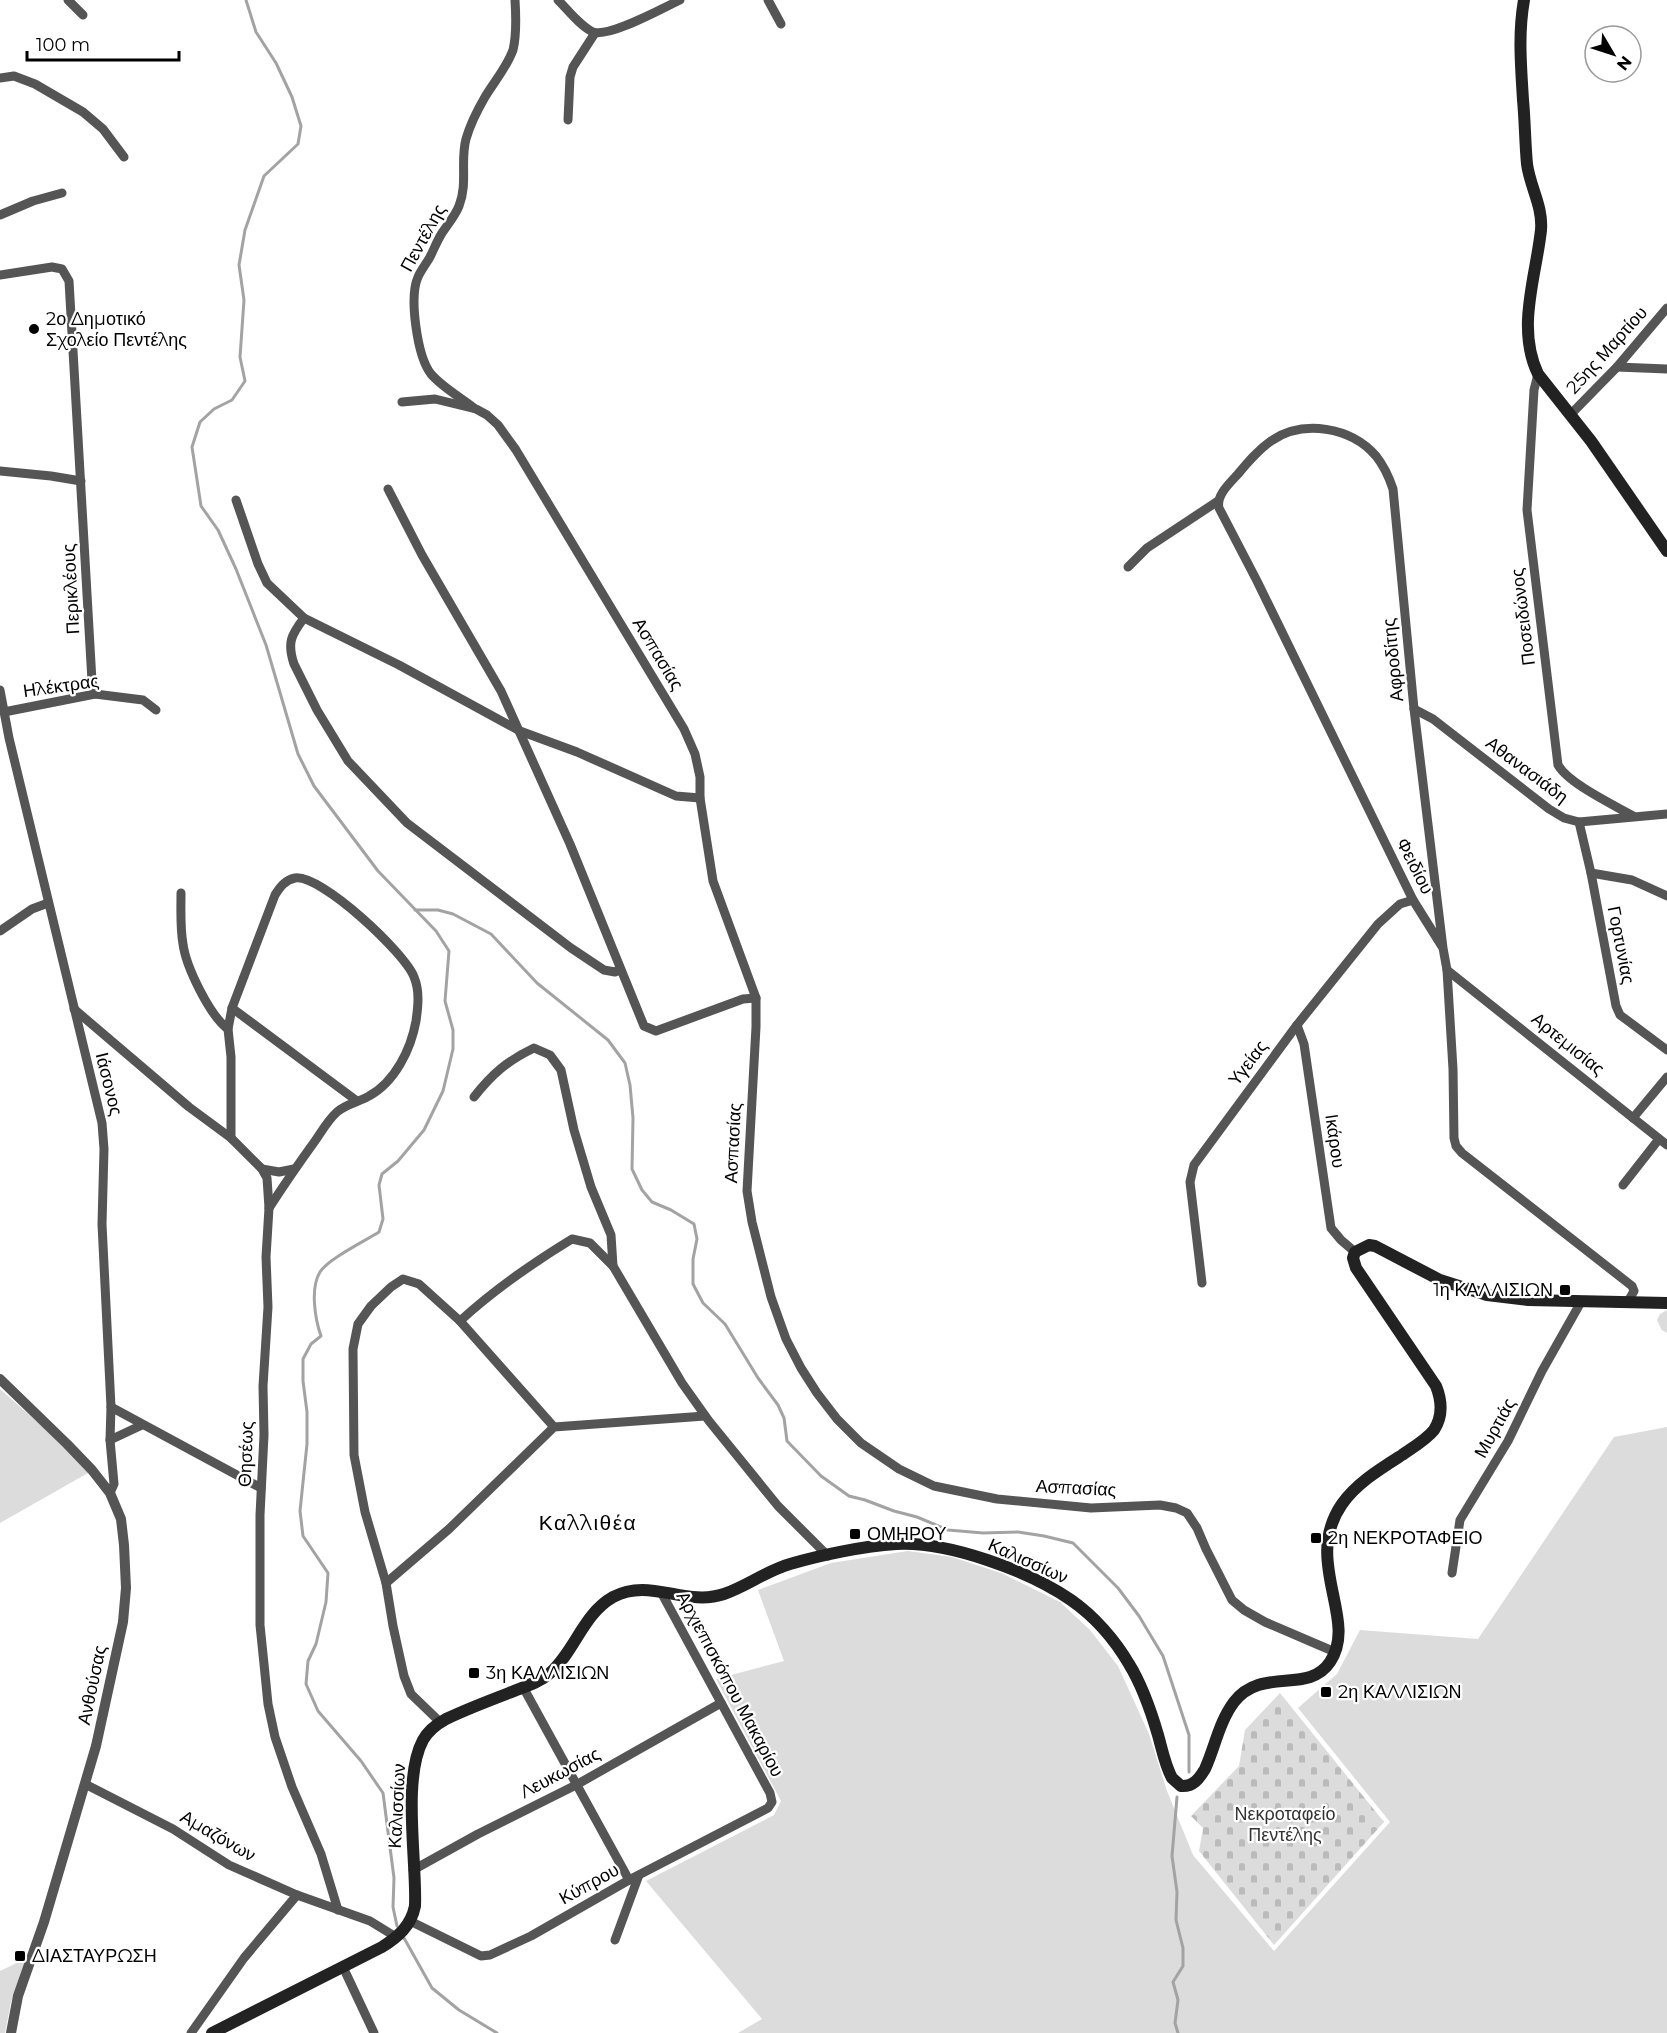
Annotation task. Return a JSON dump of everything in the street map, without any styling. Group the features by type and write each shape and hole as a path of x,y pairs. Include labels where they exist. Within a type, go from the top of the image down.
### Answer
{"main road":[{"path":"1524,0 1520,46 1527,165 1538,199 1541,222 1529,315 1529,346 1532,362 1538,374 1591,441 1667,551"},
{"path":"1335,1652 1339,1631 1326,1552 1333,1522 1341,1506 1362,1482 1430,1434 1437,1424 1440,1412 1440,1399 1436,1386 1356,1268 1353,1258 1356,1252 1369,1245 1375,1246 1440,1280 1487,1295 1528,1300 1627,1304 1667,1303"},
{"name":"Καλισσίων","path":"410,1921 415,1902 412,1801 417,1757 425,1737 440,1722 540,1680 552,1671 566,1654 593,1613 606,1601 632,1590 661,1592 693,1599 712,1598 730,1592 782,1567 828,1556 898,1544 951,1550 978,1557 1048,1586 1070,1599 1097,1623 1128,1661 1146,1700 1169,1772 1180,1786 1192,1784 1201,1777 1226,1713 1240,1696 1247,1690 1267,1682 1305,1679 1320,1674 1335,1652"},
{"path":"212,2033 382,1947 396,1937 410,1921"}],"street":[{"path":"68,0 83,15"},
{"name":"Πεντέλης","path":"476,409 441,382 427,367 417,330 413,294 421,270 458,210 462,199 463,154 467,137 483,100 507,63 513,49 516,28 515,0"},
{"path":"558,0 586,28 595,33 612,31 680,0"},
{"path":"768,0 781,24"},
{"path":"567,120 570,77 573,67 595,33"},
{"path":"0,78 14,76 35,84 82,112 103,129 124,157"},
{"path":"0,215 33,201 62,193"},
{"name":"Περικλέους","path":"0,275 52,267 63,269 69,281 92,681 95,694"},
{"name":"25ης Μαρτίου","path":"1570,414 1617,367 1667,308"},
{"path":"1617,367 1667,369"},
{"name":"Ποσειδώνος","path":"1538,374 1534,390 1527,510 1558,765 1572,780 1633,816"},
{"name":"Ασπασίας","path":"402,402 435,399 476,409 498,425 516,450 684,729 700,777 700,798 713,881 756,998 747,1191 752,1222 771,1297 786,1339 817,1393 837,1419 861,1443 880,1458 934,1486 997,1499 1091,1508 1160,1505 1176,1508 1187,1514 1197,1528 1232,1600 1265,1622 1335,1652"},
{"name":"Αφροδίτης","path":"1218,501 1226,487 1253,456 1271,441 1301,429 1316,428 1354,438 1376,456 1389,476 1393,489 1414,709 1443,948"},
{"path":"0,471 51,476 81,482"},
{"path":"388,489 422,555 501,691 579,866 644,1026 656,1031 742,999 756,998"},
{"path":"236,500 267,583 304,618 399,665 520,731 577,752 676,796 700,798"},
{"path":"1128,567 1147,548 1218,501"},
{"name":"Φειδίου","path":"1218,501 1223,520 1257,581 1413,900 1443,948 1447,970 1456,1146 1632,1286 1634,1291 1627,1304"},
{"path":"304,618 290,640 290,653 294,664 331,736 348,761 373,789 407,824 571,948 604,970 615,972 620,970"},
{"name":"Ιάσονος","path":"0,690 4,712 4,740 48,903 102,1123 104,1149 102,1224 111,1407 110,1440 114,1484 110,1493"},
{"name":"Ηλέκτρας","path":"4,712 95,694 143,700 156,710"},
{"name":"Αθανασιάδη","path":"1414,709 1433,719 1549,809 1564,818 1579,822 1667,814"},
{"name":"Γορτυνίας","path":"1579,822 1616,1006 1620,1015 1667,1050"},
{"path":"1591,873 1632,880 1667,896"},
{"path":"231,1138 231,1057 228,1029 232,1008 275,895 281,885 294,878 308,880 333,894 408,964 418,989 416,1022 411,1039 393,1077 386,1085 368,1097 338,1111 294,1169 269,1208"},
{"path":"181,893 181,929 188,964 208,1007 220,1024 228,1029"},
{"name":"Υγείας","path":"1202,1283 1190,1182 1194,1165 1297,1025 1378,924 1400,904 1413,900"},
{"path":"0,931 32,909 48,903"},
{"name":"Αρτεμισίας","path":"1447,970 1663,1142"},
{"path":"232,1008 357,1101"},
{"path":"74,1010 189,1107 231,1138 262,1169 279,1172 294,1169"},
{"name":"Ικάρου","path":"1297,1025 1304,1044 1331,1228 1356,1252"},
{"path":"474,1097 492,1075 512,1058 534,1048 550,1055 561,1070 574,1130 591,1187 611,1234 613,1266"},
{"path":"1633,1118 1667,1077"},
{"path":"1623,1185 1663,1142"},
{"name":"Θησέως","path":"262,1169 267,1178 269,1208 266,1257 268,1307 263,1386 260,1625 268,1704 275,1737 292,1787 321,1854 338,1910"},
{"path":"460,1321 500,1286 572,1239 590,1242 613,1266 672,1366 705,1416 778,1506 828,1556"},
{"path":"440,1722 411,1694 404,1676 386,1582 364,1512 354,1455 353,1349 358,1324 371,1306 403,1279 419,1284 460,1321 554,1427"},
{"name":"Μυρτιάς","path":"1452,1573 1460,1520 1508,1441 1542,1371 1581,1302"},
{"name":"Ανθούσας","path":"0,1379 68,1444 110,1493 119,1512 123,1533 125,1600 123,1622 103,1719 44,1922 18,1996 11,2033"},
{"path":"111,1407 261,1488"},
{"path":"386,1582 449,1529 554,1427 705,1416"},
{"path":"110,1440 142,1425"},
{"name":"Αρχιεπισκόπου Μακαρίου","path":"661,1592 770,1793"},
{"path":"523,1687 629,1880"},
{"name":"Λευκωσίας","path":"413,1870 478,1834 576,1785 721,1703"},
{"name":"Αμαζόνων","path":"85,1784 174,1828 229,1865 338,1910"},
{"name":"Κύπρου","path":"410,1921 481,1956 490,1955 531,1936 629,1880 768,1808 772,1802 770,1793"},
{"path":"615,1940 639,1875"},
{"path":"191,2033 244,1958 297,1894"},
{"path":"338,1910 370,1921 396,1937"},
{"path":"343,1967 373,2030 363,2033"}],"green space":[{"path":"1667,1310 1667,1333 1662,1330 1657,1320 1660,1314"},
{"path":"0,1389 43,1427 88,1473 0,1523"},
{"path":"1667,1427 1667,2033 738,2033 762,2019 646,1881 774,1815 781,1801 716,1679 784,1661 758,1590 831,1563 908,1551 952,1557 1001,1573 1060,1602 1090,1630 1118,1666 1149,1734 1167,1791 1193,1855 1274,1951 1390,1822 1298,1708 1337,1674 1360,1630 1478,1639 1614,1437"},
{"name":"Νεκροταφείο Πεντέλης","path":"1280,1693 1384,1822 1274,1945 1199,1851 1203,1828 1191,1816 1239,1766 1245,1730"},
{"path":"27,1958 11,2002 5,2033 0,2033 0,1971"}],"waterway":[{"path":"246,0 256,32 276,63 292,97 301,126 298,144 264,176 245,230 239,265 244,300 240,357 245,381 232,400 214,409 200,422 192,447 201,506 218,530 236,569 266,645 298,754 314,786 378,871 436,931 449,951 445,1001 453,1030 453,1049 443,1091 424,1130 398,1161 382,1174 379,1185 383,1219 379,1232 338,1256 320,1272 314,1295 315,1312 321,1336 311,1344 303,1359 307,1444 300,1511 303,1536 328,1573 326,1602 316,1644 308,1661 306,1684 318,1711 361,1761 383,1793 394,1878 393,1907 397,1926"},
{"path":"415,910 438,910 453,914 491,934 537,983 608,1040 625,1063 633,1118 632,1169 642,1190 652,1202 694,1224 697,1239 693,1259 693,1284 703,1303 725,1324 758,1378 778,1405 784,1418 787,1441 821,1476 849,1496 917,1517 948,1530 983,1533 1018,1532 1073,1543 1118,1588 1139,1616 1163,1656 1189,1735 1189,1772"},
{"path":"1177,1797 1172,1856 1177,1892 1176,1920 1183,1948 1183,1966 1173,1982 1178,2000 1175,2023 1178,2033"},
{"path":"404,1938 432,1988 459,2010 497,2033"}],"place":[{"name":"2ο Δημοτικό Σχολείο Πεντέλης","path":"34,329"},
{"name":"1η ΚΑΛΛΙΣΙΩΝ","path":"1565,1290"},
{"name":"ΟΜΗΡΟΥ","path":"855,1534"},
{"name":"2η ΝΕΚΡΟΤΑΦΕΙΟ","path":"1316,1538"},
{"name":"3η ΚΑΛΛΙΣΙΩΝ","path":"474,1673"},
{"name":"2η ΚΑΛΛΙΣΙΩΝ","path":"1326,1692"},
{"name":"ΔΙΑΣΤΑΥΡΩΣΗ","path":"20,1956"}],"district":[{"name":"Καλλιθέα","path":"588,1523"}]}
